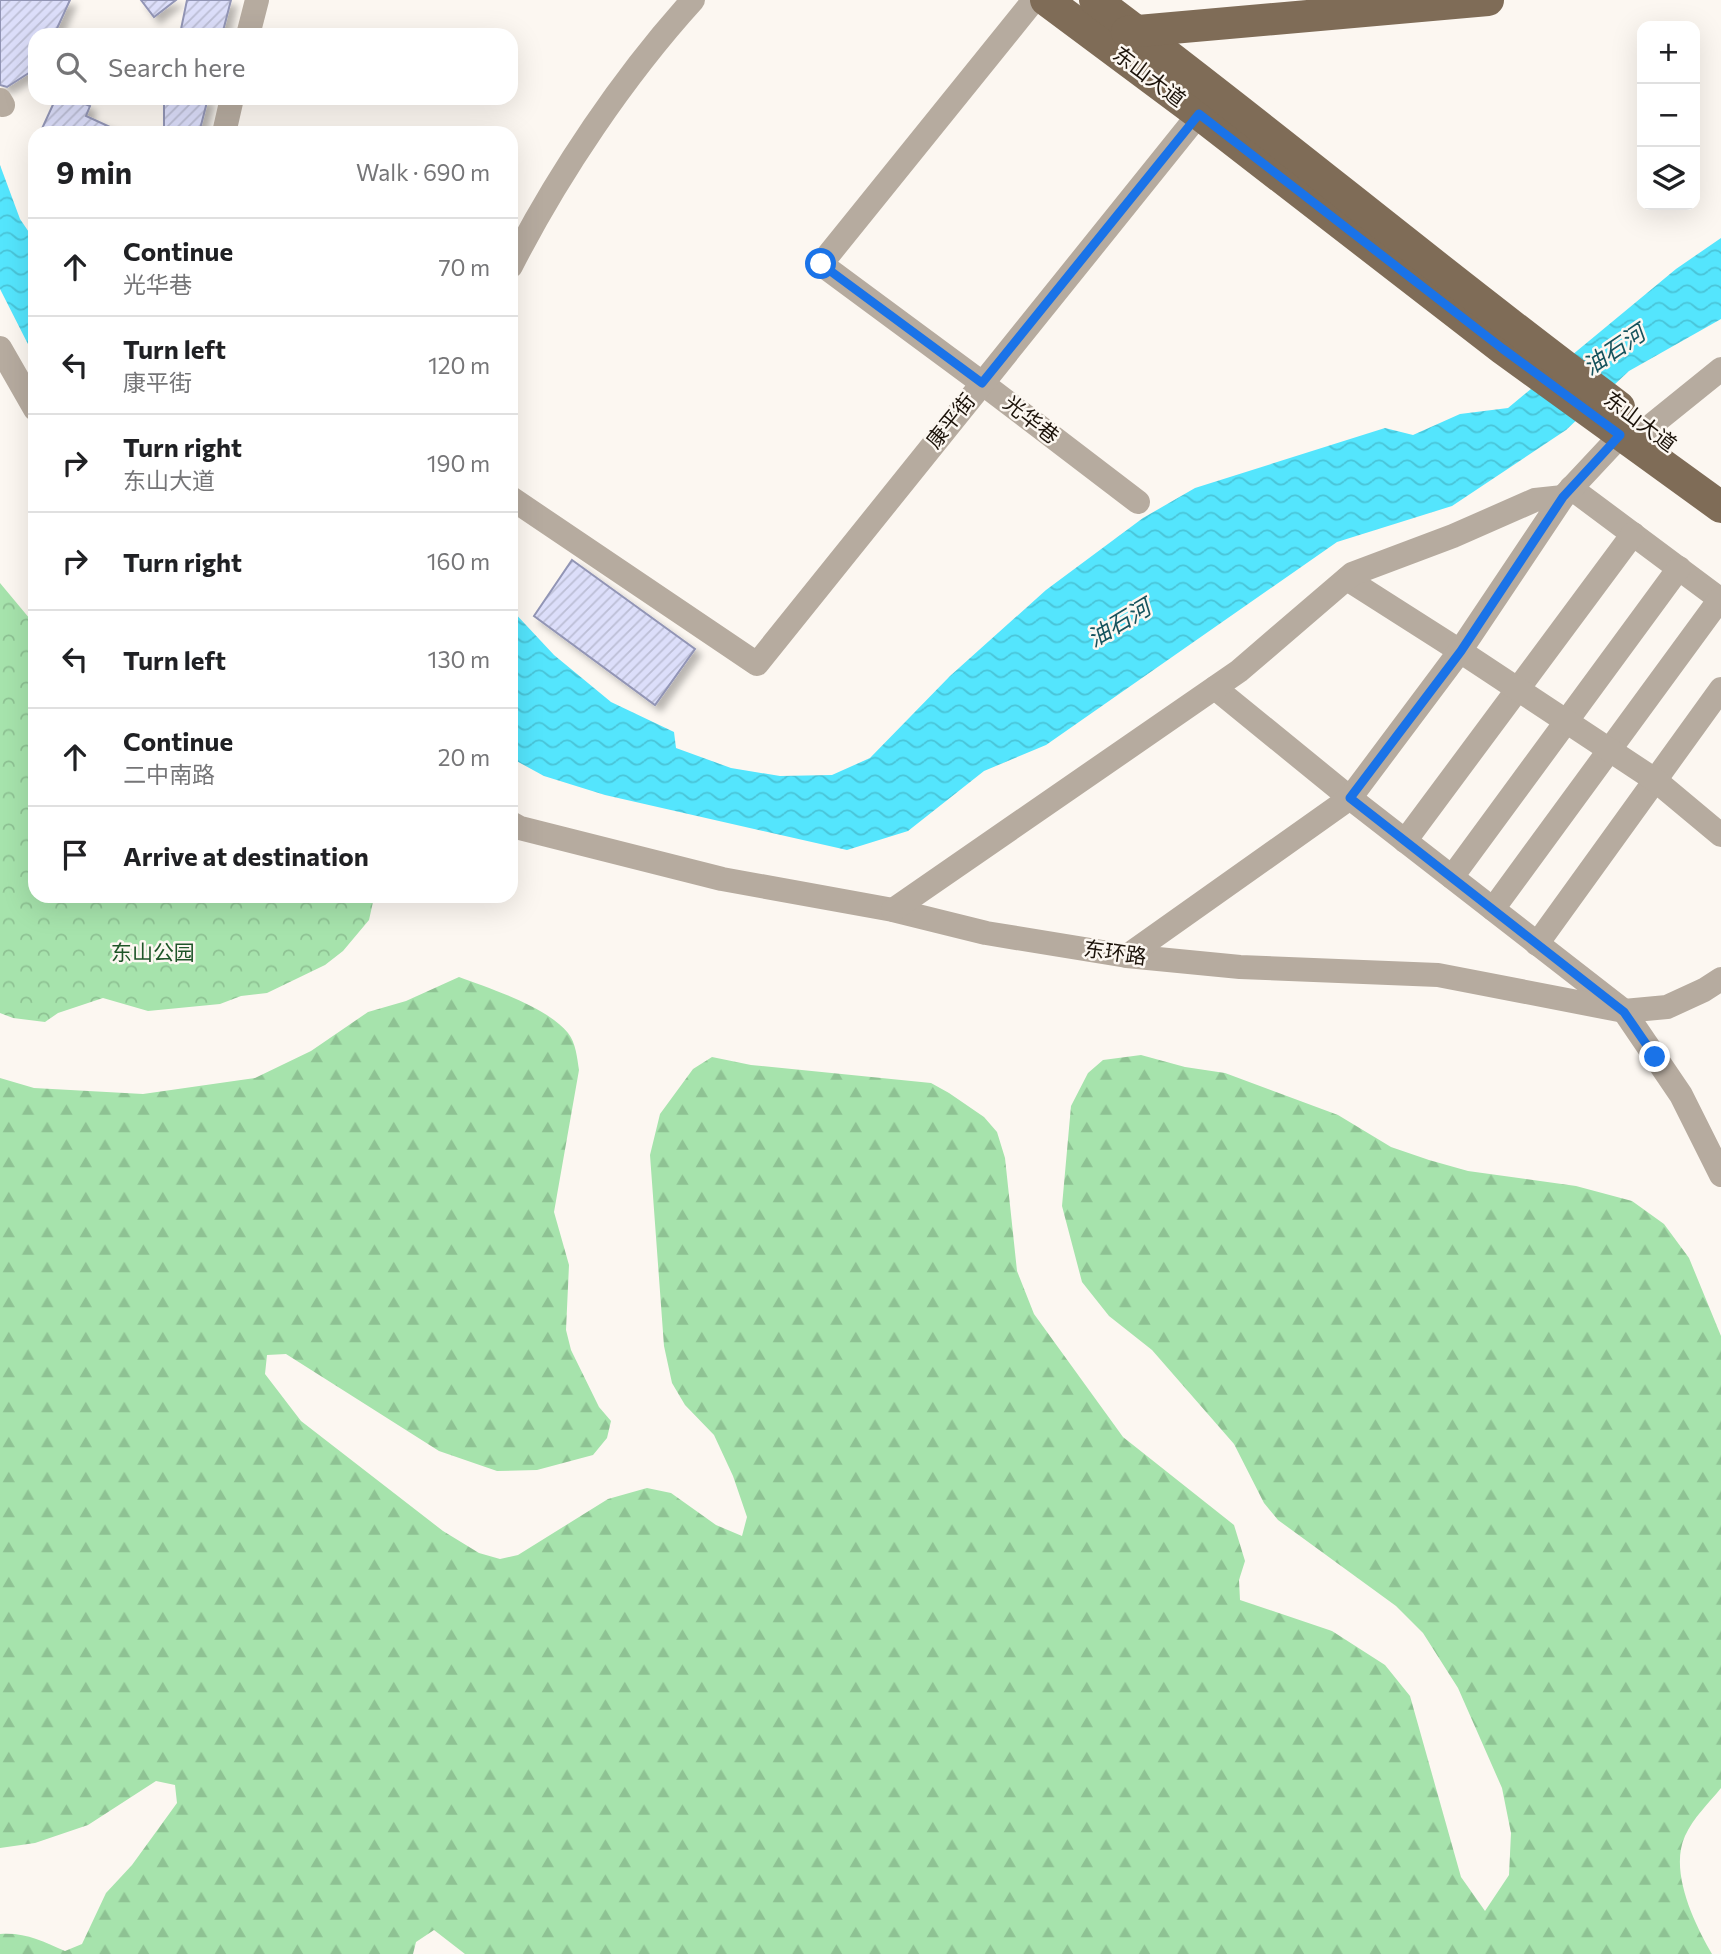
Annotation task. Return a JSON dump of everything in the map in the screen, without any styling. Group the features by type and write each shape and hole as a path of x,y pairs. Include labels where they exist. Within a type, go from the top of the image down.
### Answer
{"main road":[{"name":"东山大道","path":"1046,0 1634,431 1671,459 1721,507"},
{"name":"东山大道","path":"1095,0 1218,92 1509,339"},
{"path":"1093,35 1489,0"},
{"name":"东山大道","path":"1671,459 1721,483"}],"street":[{"path":"250,28 257,0"},
{"path":"518,254 579,151 657,40 693,0"},
{"name":"光华巷","path":"1034,0 821,264 1138,502"},
{"path":"226,126 230,105"},
{"name":"康平街","path":"518,503 757,664 1199,114"},
{"path":"0,348 28,397"},
{"path":"1127,956 1350,798 1461,651 1567,493 1634,431 1721,369"},
{"path":"893,910 1239,671 1352,574 1453,536 1535,500 1567,493 1633,534 1720,599 1493,909"},
{"path":"1405,841 1633,534"},
{"path":"1452,877 1679,568"},
{"path":"1347,579 1655,780 1721,835"},
{"path":"1215,688 1350,798 1624,1012 1681,1095 1721,1175"},
{"path":"1537,944 1721,689"},
{"name":"东环路","path":"518,826 533,832 722,879 893,910 986,933 1127,956 1240,967 1438,975 1624,1012 1667,1007 1721,979"}],"green space":[{"name":"东山公园","path":"0,583 28,617 28,903 373,903 369,920 343,951 325,965 267,993 241,996 220,1004 148,1011 103,998 58,1013 45,1022 13,1018 0,1013"},
{"path":"459,977 517,999 546,1015 568,1033 574,1046 579,1070 554,1212 569,1265 566,1330 571,1350 599,1407 611,1421 607,1438 593,1455 537,1470 497,1471 439,1451 286,1354 267,1355 265,1374 301,1421 443,1531 479,1553 500,1559 518,1555 608,1499 647,1488 671,1493 716,1525 742,1536 747,1517 733,1476 714,1435 685,1405 672,1383 664,1346 650,1155 660,1114 693,1069 712,1057 751,1065 931,1083 984,1117 997,1132 1005,1158 1017,1271 1034,1314 1123,1437 1234,1525 1245,1561 1239,1580 1240,1600 1332,1631 1385,1665 1410,1696 1461,1877 1485,1911 1509,1875 1511,1833 1502,1788 1458,1688 1423,1633 1396,1606 1278,1520 1264,1503 1234,1444 1152,1350 1109,1316 1082,1282 1062,1206 1071,1106 1088,1073 1103,1060 1141,1055 1185,1067 1225,1073 1338,1115 1391,1147 1429,1160 1468,1171 1576,1186 1632,1201 1664,1224 1689,1258 1721,1336 1721,1788 1688,1829 1681,1850 1680,1865 1691,1912 1712,1954 465,1954 434,1930 416,1942 413,1954 0,1954 0,1934 25,1936 65,1951 82,1944 106,1893 132,1865 177,1803 175,1785 156,1781 88,1825 35,1843 0,1848 0,1078 34,1088 143,1094 255,1078 311,1051 368,1012 406,1001"}],"water":[{"path":"0,165 20,219 28,231 28,344 0,289"},
{"name":"油石河","path":"1721,238 1721,319 1629,371 1566,430 1452,506 1337,542 1046,745 984,771 908,831 847,850 605,795 544,776 518,762 518,616 554,655 611,702 674,732 676,748 731,768 780,776 832,775 870,758 950,676 1046,590 1143,518 1195,488 1385,428 1413,435 1460,414 1508,408 1676,269"}],"building":[{"path":"0,0 70,0 57,28 28,28 28,74 7,87 0,85"},
{"path":"141,0 176,0 154,17"},
{"path":"187,0 231,0 224,28 181,28"},
{"path":"53,105 88,105 90,106 86,116 108,126 43,126"},
{"path":"164,105 206,105 201,126 164,126"},
{"path":"572,560 695,649 655,705 534,616"}],"route":[{"path":"821,264 982,383 1199,114 1503,349 1620,435 1563,497 1461,651 1350,798 1624,1012 1655,1057"}]}
